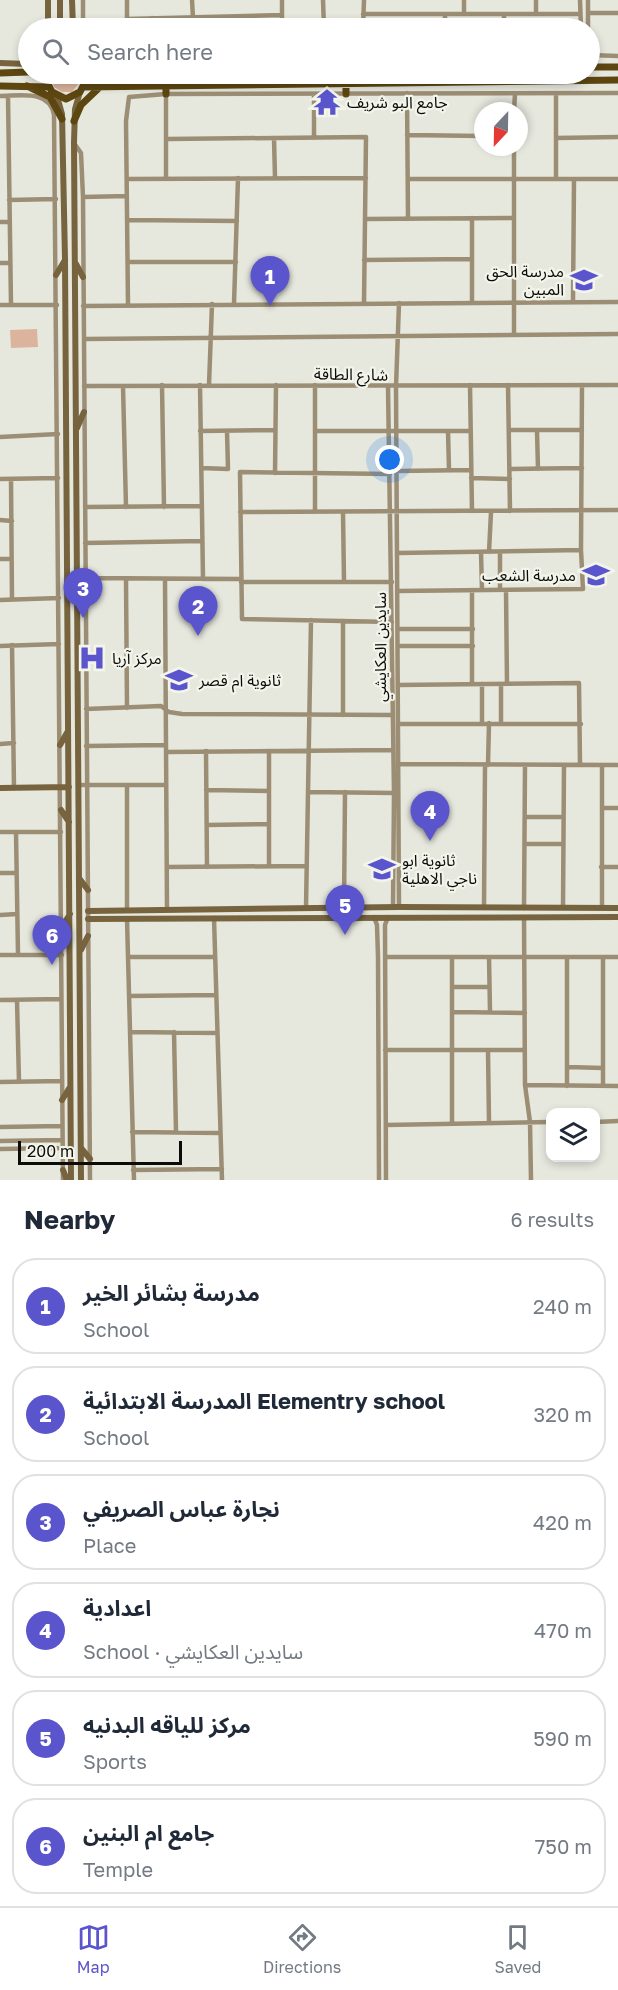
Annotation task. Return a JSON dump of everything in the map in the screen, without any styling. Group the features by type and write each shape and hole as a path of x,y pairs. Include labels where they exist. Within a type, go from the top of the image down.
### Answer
{"main road":[{"path":"48,0 48,18"},
{"path":"60,0 60,18"},
{"path":"72,0 73,18"},
{"path":"0,63 18,64"},
{"path":"600,68 618,67"},
{"path":"600,81 618,80 614,73 618,67"},
{"path":"0,73 18,72"},
{"path":"48,84 57,96 62,119 65,260 71,1086 67,1180"},
{"path":"81,1180 74,121 83,84"},
{"path":"57,96 69,98 82,90 102,85 346,84 346,94"},
{"path":"74,121 81,105 102,85"},
{"path":"166,85 166,94"},
{"path":"0,86 48,87"},
{"path":"27,86 51,97 62,119"},
{"path":"56,275 65,260"},
{"path":"74,263 83,277"},
{"path":"75,431 84,412"},
{"path":"58,452 66,462"},
{"path":"67,595 72,597 76,593"},
{"path":"67,611 72,608 76,610"},
{"path":"78,727 86,727"},
{"path":"60,744 69,730"},
{"path":"0,788 69,787"},
{"path":"61,810 69,823"},
{"path":"78,810 87,811"},
{"path":"79,878 88,890"},
{"path":"88,911 396,907 618,908"},
{"path":"298,908 296,913 300,917"},
{"path":"501,908 504,912 503,917"},
{"path":"515,908 513,912 515,917"},
{"path":"279,909 281,918"},
{"path":"62,927 70,914"},
{"path":"88,919 618,917"},
{"path":"80,953 88,936"},
{"path":"70,1003 80,1002"},
{"path":"70,1019 76,1016 80,1018"},
{"path":"62,1100 71,1086"},
{"path":"81,1148 90,1159"},
{"path":"63,1170 67,1180"}],"street":[{"path":"82,18 83,0"},
{"path":"126,0 127,18"},
{"path":"192,0 193,18"},
{"path":"152,18 282,15 282,0"},
{"path":"323,0 324,18"},
{"path":"363,18 364,0"},
{"path":"464,0 464,14"},
{"path":"536,0 536,14"},
{"path":"580,0 580,18"},
{"path":"588,0 588,18"},
{"path":"588,13 618,13"},
{"path":"363,14 580,14"},
{"path":"600,55 618,56"},
{"path":"407,93 408,219"},
{"path":"128,305 126,100 136,95 618,93"},
{"path":"166,94 168,139 166,179"},
{"path":"314,94 314,138"},
{"path":"515,94 515,102"},
{"path":"556,94 556,179"},
{"path":"0,96 38,96 52,106 56,199 63,1170"},
{"path":"8,96 11,305"},
{"path":"407,135 474,136"},
{"path":"168,139 366,137 364,303"},
{"path":"556,138 618,137"},
{"path":"274,138 275,178"},
{"path":"0,142 9,141"},
{"path":"74,143 81,153 83,197 90,1180"},
{"path":"514,156 514,335"},
{"path":"234,304 238,178"},
{"path":"127,179 366,178"},
{"path":"408,179 618,179"},
{"path":"573,302 574,179"},
{"path":"0,182 8,182"},
{"path":"83,197 127,196"},
{"path":"9,200 56,199"},
{"path":"472,218 472,301"},
{"path":"365,219 513,218"},
{"path":"128,220 237,221"},
{"path":"0,222 10,222"},
{"path":"364,260 472,259"},
{"path":"128,262 236,262"},
{"path":"0,263 10,263"},
{"path":"84,306 472,301 618,302"},
{"name":"سايدين العكايشي","path":"396,907 398,764 393,715 398,646 396,387 399,303"},
{"path":"209,385 212,304"},
{"path":"0,305 57,305"},
{"path":"84,339 618,334"},
{"path":"162,385 164,507"},
{"path":"200,385 203,579"},
{"path":"275,473 276,385"},
{"path":"315,385 315,512"},
{"path":"470,385 472,511"},
{"path":"508,385 510,511"},
{"path":"392,591 583,589 581,550 582,385"},
{"name":"شارع الطاقة","path":"84,386 618,385"},
{"path":"123,386 126,507"},
{"name":"سايدين العكايشي","path":"388,386 392,622 395,673 398,685 393,750 396,907"},
{"path":"200,431 275,430"},
{"path":"509,430 582,430"},
{"path":"201,468 228,469 227,431"},
{"path":"315,431 470,431"},
{"path":"448,431 449,470"},
{"path":"537,431 538,469"},
{"path":"0,436 58,434"},
{"path":"510,469 582,468"},
{"path":"398,471 471,470"},
{"path":"390,474 240,472 240,512 242,620 392,622"},
{"path":"0,479 58,478"},
{"path":"471,478 510,479"},
{"path":"11,479 12,599"},
{"path":"85,507 201,506"},
{"path":"240,512 618,510"},
{"path":"343,512 344,582"},
{"path":"489,552 491,512"},
{"path":"0,520 12,520"},
{"path":"86,543 202,541"},
{"path":"398,553 581,550"},
{"path":"481,552 482,590"},
{"path":"500,552 503,590 504,684 501,723"},
{"path":"0,559 11,559"},
{"path":"86,578 392,582"},
{"path":"126,579 127,708"},
{"path":"165,579 167,910"},
{"path":"472,590 472,684"},
{"path":"0,600 59,598"},
{"path":"306,908 310,621"},
{"path":"343,715 344,621"},
{"path":"398,629 473,629"},
{"path":"0,646 59,644"},
{"path":"12,645 15,788"},
{"path":"398,646 473,646"},
{"path":"398,685 579,683 580,764"},
{"path":"482,684 482,723"},
{"path":"86,709 165,708 182,714 393,715"},
{"path":"484,908 486,765 489,723"},
{"path":"395,724 581,724"},
{"path":"0,744 14,743"},
{"path":"86,746 166,745"},
{"path":"166,752 393,750"},
{"path":"269,751 269,866"},
{"path":"206,752 207,867"},
{"path":"398,764 618,765"},
{"path":"524,908 525,765"},
{"path":"563,908 564,765"},
{"path":"602,765 602,908"},
{"path":"78,785 166,786"},
{"path":"127,786 127,910"},
{"path":"206,790 269,791"},
{"path":"308,792 394,793"},
{"path":"344,908 345,792"},
{"path":"602,808 618,808"},
{"path":"525,817 563,816"},
{"path":"207,825 269,824"},
{"path":"0,832 61,832"},
{"path":"16,832 18,955"},
{"path":"525,844 563,844"},
{"path":"167,867 307,866"},
{"path":"602,867 618,867"},
{"path":"0,873 15,873"},
{"path":"0,915 17,914"},
{"path":"374,917 378,925 379,1180"},
{"path":"386,1180 385,925 388,917"},
{"path":"524,917 525,1085 530,1122 531,1180"},
{"path":"214,918 222,1180"},
{"path":"127,919 134,1180"},
{"path":"378,925 385,925"},
{"path":"0,955 62,955"},
{"path":"128,957 215,957"},
{"path":"385,957 618,957"},
{"path":"489,957 490,1012"},
{"path":"567,957 567,1086"},
{"path":"603,957 603,1086"},
{"path":"452,958 452,1122"},
{"path":"452,987 489,987"},
{"path":"129,996 216,995"},
{"path":"0,1000 61,999"},
{"path":"17,1000 18,1082"},
{"path":"452,1012 525,1012"},
{"path":"130,1032 217,1033"},
{"path":"174,1032 176,1132"},
{"path":"385,1050 525,1050"},
{"path":"488,1051 489,1122"},
{"path":"568,1067 603,1068"},
{"path":"0,1082 62,1081"},
{"path":"525,1085 618,1086"},
{"path":"386,1125 546,1122"},
{"path":"600,1122 618,1122"},
{"path":"0,1127 62,1126"},
{"path":"29,1127 29,1140"},
{"path":"132,1131 220,1133"},
{"path":"0,1141 62,1140"},
{"path":"0,1149 63,1148"},
{"path":"133,1170 222,1169"}],"shaded area":[{"path":"53,84 78,84 72,92 62,92"},
{"path":"37,329 38,347 11,348 10,330"}],"place":[{"name":"جامع البو شريف","path":"327,102"},
{"name":"مدرسة الحق المبين","path":"584,280"},
{"name":"مدرسة بشائر الخير","path":"270,306"},
{"name":"مدرسة الشعب","path":"596,575"},
{"name":"نجارة عباس الصريفي","path":"83,618"},
{"name":"المدرسة الابتدائية Elementry school","path":"198,636"},
{"name":"مركز آريا","path":"92,658"},
{"name":"ثانوية ام قصر","path":"179,680"},
{"name":"اعدادية","path":"430,841"},
{"name":"ثانوية ابو ناجي الاهلية","path":"382,869"},
{"name":"مركز للياقه البدنيه","path":"345,935"},
{"name":"جامع ام البنين","path":"52,965"}]}
